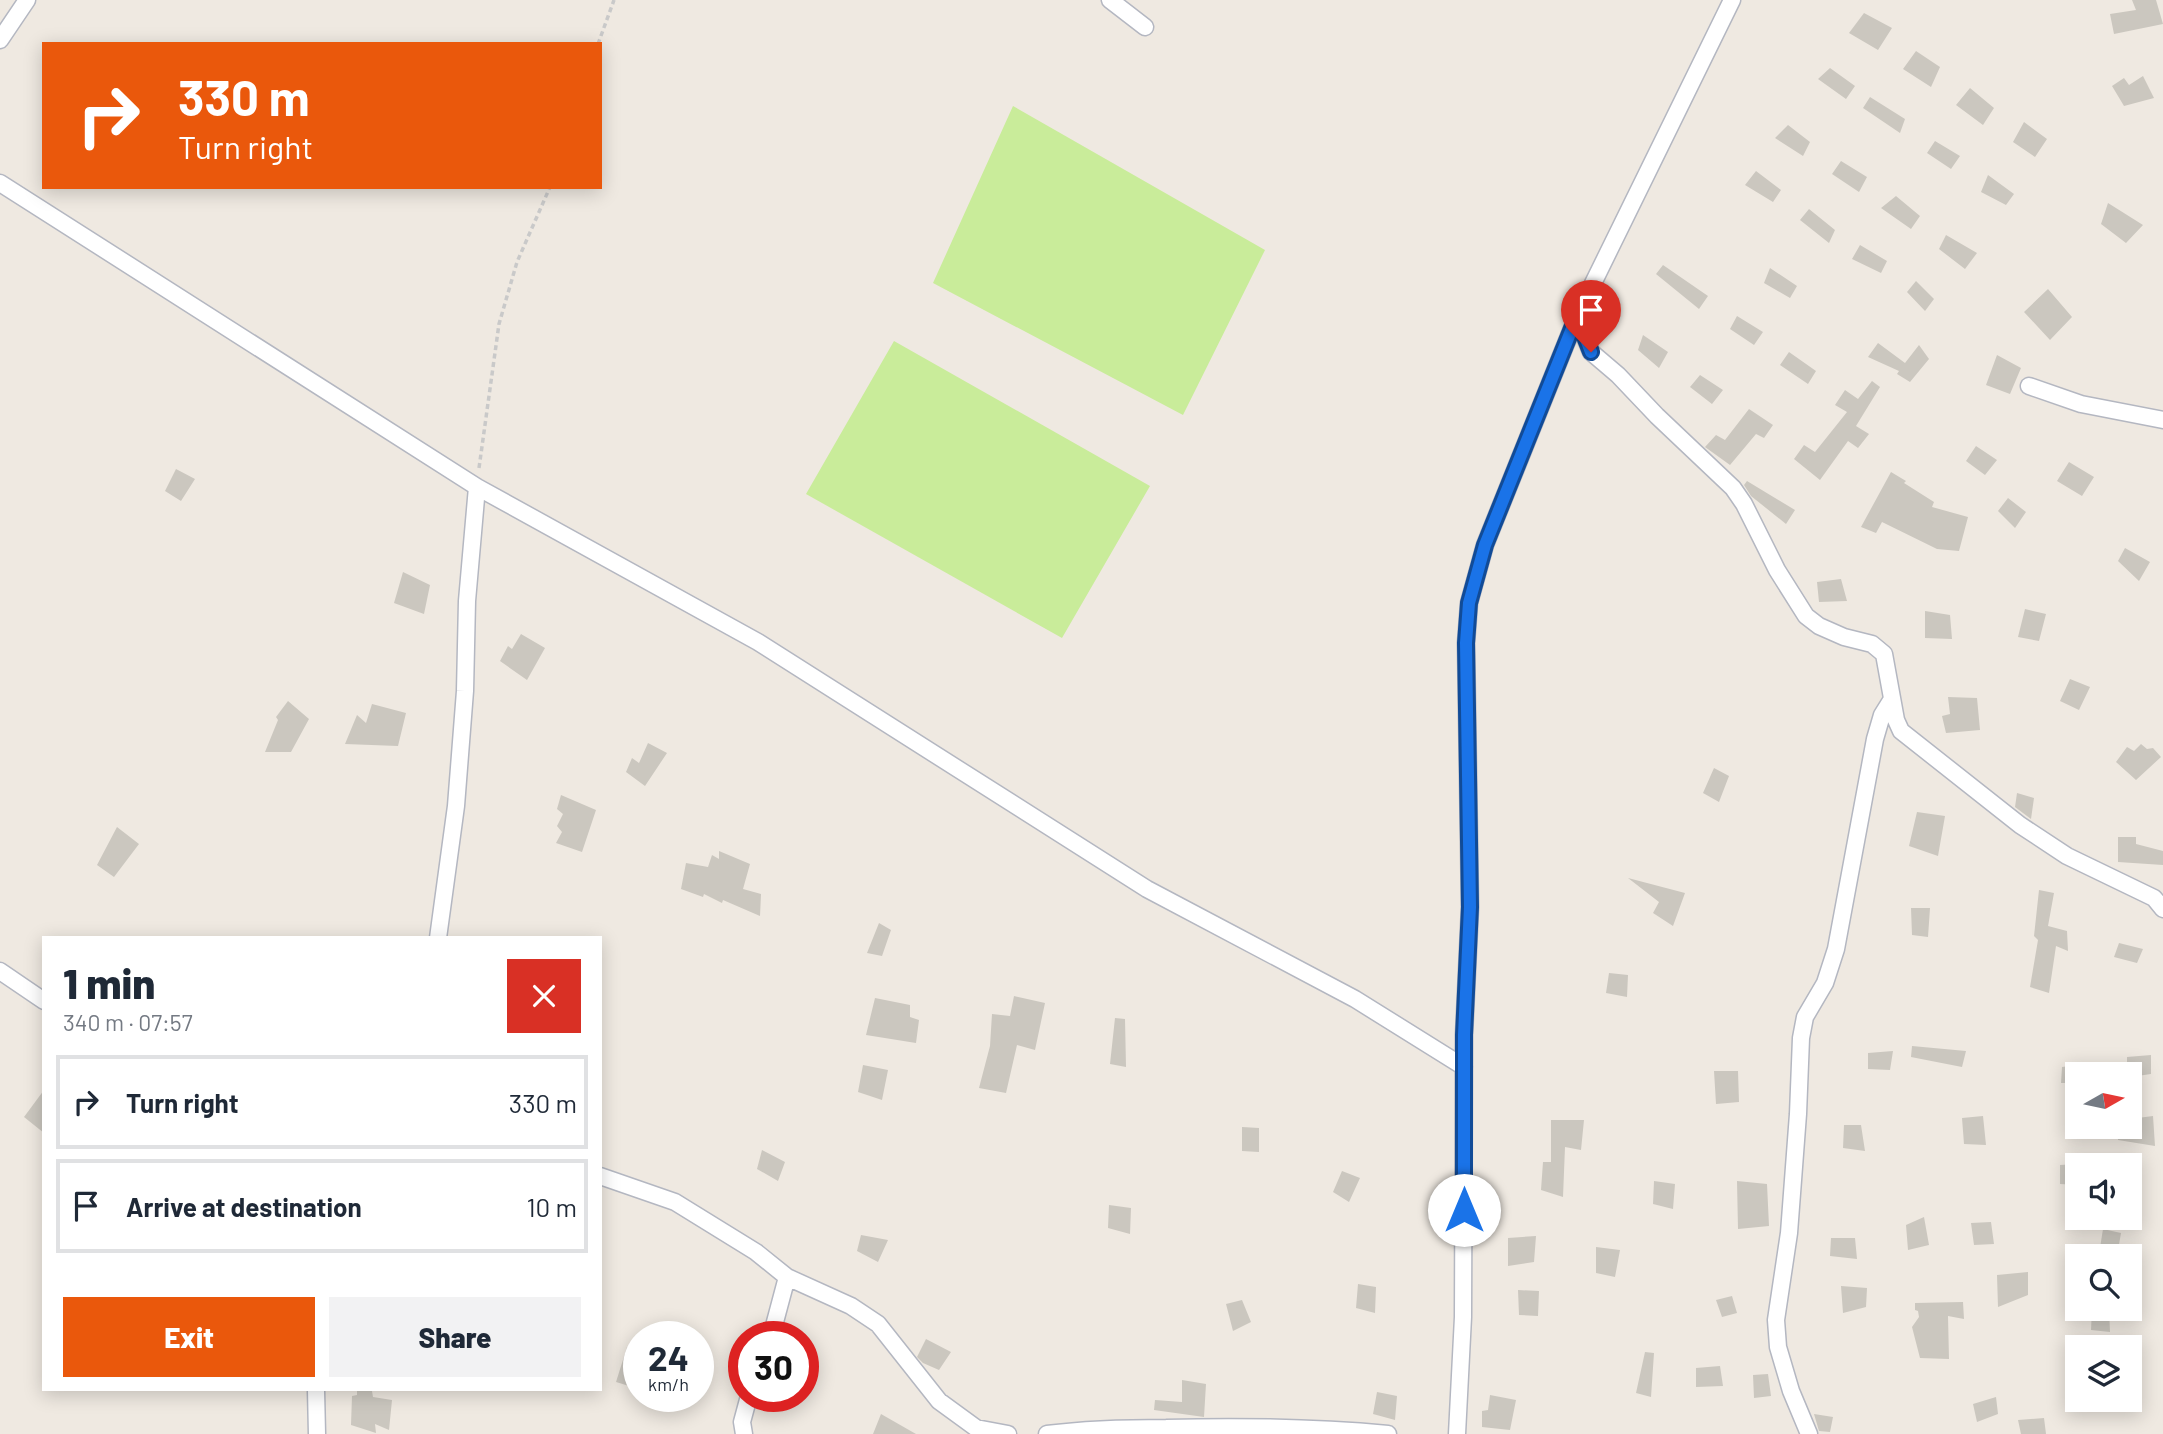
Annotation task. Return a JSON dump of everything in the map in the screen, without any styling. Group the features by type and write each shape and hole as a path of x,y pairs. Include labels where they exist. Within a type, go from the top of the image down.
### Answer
{"street":[{"path":"0,40 27,0"},
{"path":"1110,0 1145,27"},
{"path":"1457,1434 1463,1317 1464,1067 1470,907 1466,643 1469,603 1485,545 1577,316 1732,0"},
{"path":"0,183 477,487 758,642 1147,889 1355,999 1464,1067"},
{"path":"1577,316 1591,352 1618,375 1738,496 1777,570 1806,616 1819,626 1872,644 1884,653 1901,731 2020,825 2067,856 2154,898 2163,909"},
{"path":"2029,386 2081,404 2163,421"},
{"path":"439,936 456,806 465,691 467,601 477,487"},
{"path":"1809,1434 1791,1391 1778,1347 1776,1321 1790,1233 1801,1038 1805,1017 1825,983 1836,949 1875,740 1882,715 1892,699"},
{"path":"0,971 42,1000"},
{"path":"602,1177 675,1202 723,1230 787,1277 851,1306 878,1324 939,1401 976,1428 1009,1434"},
{"path":"775,1321 787,1277"},
{"path":"316,1391 317,1434"},
{"path":"744,1412 744,1434"},
{"path":"1048,1434 1082,1429 1310,1427 1388,1434"}],"path":[{"path":"598,42 614,0"},
{"path":"477,487 499,324 517,262 549,189"}],"green space":[{"path":"1013,106 1265,250 1183,415 933,283"},
{"path":"894,341 1150,486 1062,638 806,494"}],"building":[{"path":"2132,0 2156,0 2163,24 2114,34 2110,14 2136,10"},
{"path":"1864,13 1892,28 1878,50 1849,33"},
{"path":"1916,51 1940,67 1931,87 1903,69"},
{"path":"1830,68 1855,86 1846,99 1818,79"},
{"path":"2143,76 2154,98 2124,106 2112,86 2124,78 2129,85"},
{"path":"1970,88 1994,108 1983,125 1956,105"},
{"path":"1870,97 1905,119 1900,133 1863,108"},
{"path":"2024,122 2047,139 2035,157 2013,142"},
{"path":"1788,125 1810,142 1803,156 1775,138"},
{"path":"1935,141 1960,156 1951,169 1927,153"},
{"path":"1841,161 1867,177 1859,192 1832,174"},
{"path":"1756,171 1781,190 1773,202 1745,185"},
{"path":"1988,175 2014,194 2006,205 1981,192"},
{"path":"1896,196 1920,216 1911,229 1881,208"},
{"path":"2108,203 2143,225 2126,243 2101,224"},
{"path":"1809,209 1835,230 1829,243 1800,220"},
{"path":"1946,235 1977,253 1965,269 1939,249"},
{"path":"1860,245 1887,261 1881,273 1852,259"},
{"path":"1663,265 1708,296 1699,309 1656,274"},
{"path":"1770,268 1797,286 1790,298 1764,283"},
{"path":"1916,281 1934,299 1925,311 1907,292"},
{"path":"2048,289 2072,317 2050,340 2024,312"},
{"path":"1737,316 1763,332 1754,345 1730,329"},
{"path":"1643,335 1668,352 1659,368 1638,350"},
{"path":"1878,343 1905,363 1919,345 1929,359 1910,382 1897,374 1899,371 1868,357"},
{"path":"1789,352 1816,371 1808,384 1780,365"},
{"path":"1997,355 2021,368 2010,394 1986,385"},
{"path":"1700,375 1723,390 1712,404 1690,387"},
{"path":"1872,381 1880,387 1856,426 1869,434 1858,448 1848,441 1820,480 1794,459 1804,445 1815,452 1847,412 1835,405 1845,390 1858,399"},
{"path":"1749,409 1773,425 1764,438 1756,434 1730,465 1705,447 1716,435 1725,440"},
{"path":"1976,446 1997,460 1985,475 1966,461"},
{"path":"2069,462 2094,477 2082,496 2057,481"},
{"path":"176,469 195,479 181,501 165,491"},
{"path":"1891,472 1934,502 1932,507 1968,517 1959,551 1937,549 1882,522 1876,533 1861,527"},
{"path":"1747,481 1795,510 1786,524 1751,496 1744,485"},
{"path":"2008,498 2026,512 2015,528 1998,511"},
{"path":"2125,548 2150,562 2139,581 2118,561"},
{"path":"403,572 430,585 424,614 394,603"},
{"path":"1841,579 1847,601 1819,602 1817,582"},
{"path":"2025,609 2046,614 2039,641 2018,637"},
{"path":"1925,611 1950,615 1952,639 1925,638"},
{"path":"521,634 545,648 527,680 500,661 508,646 512,649"},
{"path":"2070,679 2090,687 2079,710 2060,701"},
{"path":"1948,697 1977,698 1980,730 1946,733 1942,716 1950,714"},
{"path":"288,701 309,719 291,752 265,752 278,720 276,717"},
{"path":"372,704 406,713 398,746 345,744 357,715 366,723"},
{"path":"648,743 667,753 645,786 626,772 632,758 639,763"},
{"path":"2141,744 2147,749 2153,748 2161,757 2136,780 2116,762 2127,747 2134,751"},
{"path":"1714,768 1729,776 1719,802 1703,793"},
{"path":"2017,793 2034,798 2031,819 2015,807"},
{"path":"561,795 596,810 582,852 556,843 562,832 557,826 563,814 557,809"},
{"path":"1917,812 1945,816 1938,856 1909,846"},
{"path":"117,827 139,844 114,877 97,865"},
{"path":"2118,837 2136,837 2136,844 2163,851 2163,865 2118,862"},
{"path":"719,851 750,864 743,889 761,894 760,916 723,900 722,903 704,894 703,897 681,889 686,863 708,867 712,855 719,859"},
{"path":"1628,878 1685,893 1673,926 1653,913 1659,902"},
{"path":"2039,890 2054,893 2048,926 2067,931 2068,951 2056,946 2049,993 2030,987 2038,940 2034,936"},
{"path":"1911,908 1930,908 1928,937 1912,935"},
{"path":"879,923 891,930 882,956 867,953"},
{"path":"2119,943 2143,949 2137,963 2114,957"},
{"path":"1609,973 1628,975 1627,997 1606,993"},
{"path":"1014,996 1045,1003 1035,1050 1017,1045 1006,1093 979,1088 990,1046 992,1014 1010,1016"},
{"path":"875,998 910,1005 910,1017 919,1020 916,1043 866,1035"},
{"path":"1115,1018 1125,1019 1126,1067 1110,1064"},
{"path":"1912,1046 1966,1051 1962,1067 1911,1057"},
{"path":"1893,1051 1890,1070 1868,1069 1868,1053"},
{"path":"2151,1055 2151,1074 2142,1075 2142,1062 2127,1062 2127,1057"},
{"path":"863,1065 888,1070 882,1100 858,1092"},
{"path":"2062,1067 2065,1067 2065,1083 2061,1083"},
{"path":"1714,1071 1738,1071 1739,1102 1716,1104"},
{"path":"42,1093 42,1131 24,1117"},
{"path":"1983,1116 1986,1145 1964,1144 1962,1118"},
{"path":"2153,1116 2155,1146 2118,1140 2142,1139 2142,1117"},
{"path":"1551,1120 1584,1120 1581,1150 1565,1147 1563,1197 1541,1190 1543,1162 1551,1162"},
{"path":"1844,1125 1861,1125 1865,1151 1843,1148"},
{"path":"1242,1127 1259,1128 1259,1152 1242,1151"},
{"path":"762,1150 785,1162 778,1181 757,1169"},
{"path":"2060,1165 2065,1165 2065,1184 2060,1184"},
{"path":"1342,1171 1360,1178 1349,1202 1333,1192"},
{"path":"1654,1181 1675,1184 1673,1209 1653,1204"},
{"path":"1737,1181 1767,1184 1769,1226 1738,1229"},
{"path":"1109,1205 1131,1208 1130,1234 1108,1228"},
{"path":"1924,1217 1929,1245 1908,1250 1906,1225"},
{"path":"1991,1222 1994,1244 1974,1245 1971,1223"},
{"path":"2103,1230 2121,1233 2119,1244 2101,1244"},
{"path":"861,1235 888,1240 878,1262 857,1251"},
{"path":"1536,1236 1534,1262 1508,1266 1508,1238"},
{"path":"1831,1238 1855,1238 1857,1259 1830,1256"},
{"path":"1596,1247 1620,1250 1615,1277 1596,1273"},
{"path":"2028,1272 2028,1295 1998,1307 1997,1275"},
{"path":"1358,1284 1376,1287 1375,1313 1356,1308"},
{"path":"1841,1286 1867,1288 1866,1307 1843,1313"},
{"path":"1518,1290 1539,1291 1538,1316 1519,1315"},
{"path":"1732,1296 1737,1313 1722,1317 1716,1300"},
{"path":"1242,1300 1251,1322 1233,1331 1226,1304"},
{"path":"1963,1302 1964,1319 1948,1316 1949,1359 1920,1358 1912,1327 1919,1317 1915,1303"},
{"path":"2091,1321 2110,1321 2110,1332 2091,1330"},
{"path":"926,1339 951,1352 939,1370 923,1363 917,1357"},
{"path":"1645,1352 1654,1353 1651,1397 1636,1393"},
{"path":"623,1360 623,1384 616,1382"},
{"path":"1720,1366 1723,1386 1696,1387 1696,1368"},
{"path":"1768,1374 1771,1396 1754,1398 1753,1375"},
{"path":"1182,1380 1206,1384 1204,1417 1154,1410 1155,1400 1182,1402"},
{"path":"357,1391 372,1391 373,1397 392,1400 389,1430 375,1424 376,1433 351,1425 352,1396 357,1395"},
{"path":"1377,1392 1397,1396 1395,1420 1373,1414"},
{"path":"1490,1395 1516,1400 1510,1430 1482,1427 1482,1411 1488,1410"},
{"path":"1996,1397 1998,1414 1977,1422 1973,1404"},
{"path":"881,1414 916,1434 873,1434"},
{"path":"1814,1414 1833,1417 1830,1432 1819,1431"},
{"path":"2044,1418 2046,1434 2021,1434 2018,1420"}],"route":[{"path":"1464,1210 1464,1035 1470,907 1466,746 1466,643 1469,603 1485,545 1577,316 1584,340 1591,352"}]}
